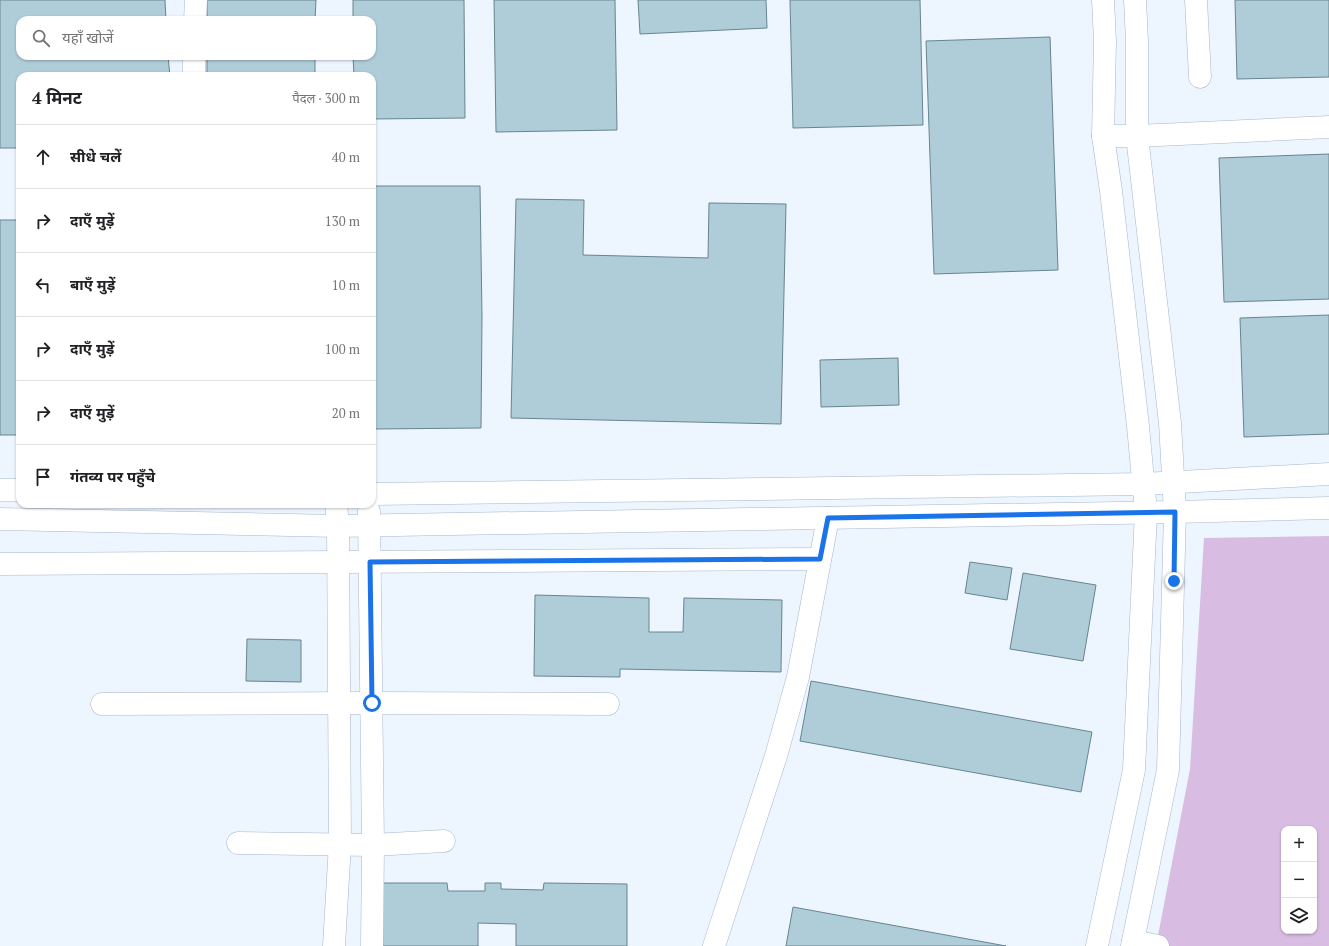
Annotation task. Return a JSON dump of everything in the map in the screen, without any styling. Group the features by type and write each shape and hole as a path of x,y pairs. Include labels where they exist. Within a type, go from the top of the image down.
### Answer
{"lane":[{"path":"195,16 196,0"},
{"path":"1097,946 1134,770 1146,512 1103,136 1105,41 1103,0"},
{"path":"1135,0 1137,41 1136,136 1170,423 1175,512 1168,770 1133,943 1158,946"},
{"path":"1196,0 1200,77"},
{"path":"194,60 194,72"},
{"path":"1103,136 1136,136 1329,127"},
{"path":"376,494 1144,484 1329,474"},
{"path":"0,490 16,490"},
{"path":"334,946 340,844 338,526 336,508"},
{"path":"0,519 338,526 369,514 828,518 1329,508"},
{"path":"369,514 373,844 372,946"},
{"path":"714,946 776,756 798,677 828,518"},
{"path":"0,564 820,559"},
{"path":"102,704 608,704"},
{"path":"238,842 373,844 444,841"},
{"path":"1106,903 1139,912"}],"shaded area":[{"path":"1329,536 1329,946 1156,946 1190,769 1204,538"}],"building":[{"path":"0,0 165,0 166,16 16,16 16,60 168,60 170,72 16,72 16,148 0,148"},
{"path":"207,0 316,0 315,16 207,16"},
{"path":"353,0 464,0 465,118 376,119 376,72 354,72 353,60 376,60 376,16 353,16"},
{"path":"494,0 615,0 617,130 496,132"},
{"path":"638,0 766,0 767,28 640,34"},
{"path":"790,0 920,0 923,125 793,128"},
{"path":"1235,0 1329,0 1329,77 1237,79"},
{"path":"1050,37 1058,270 934,274 926,41"},
{"path":"207,60 315,60 315,72 207,72"},
{"path":"1329,154 1329,299 1224,302 1219,158"},
{"path":"376,186 480,186 482,317 481,428 376,429"},
{"path":"516,199 584,200 583,255 708,258 709,203 786,204 781,424 511,418"},
{"path":"0,220 16,220 16,435 0,435"},
{"path":"1329,315 1329,434 1244,437 1240,318"},
{"path":"898,358 899,405 821,407 820,360"},
{"path":"970,562 1012,568 1007,600 965,593"},
{"path":"1023,573 1096,585 1083,661 1010,649"},
{"path":"535,595 649,598 649,632 683,632 684,598 782,600 781,672 620,669 620,677 534,676"},
{"path":"247,639 301,640 301,682 246,681"},
{"path":"811,681 1092,732 1081,792 800,741"},
{"path":"379,883 447,883 448,891 485,891 485,883 501,883 501,889 543,890 544,883 627,884 627,946 516,946 516,924 478,923 478,946 379,946"},
{"path":"793,907 1006,946 786,946"}],"route":[{"path":"372,703 370,562 820,559 828,518 1175,512 1174,581"}]}
